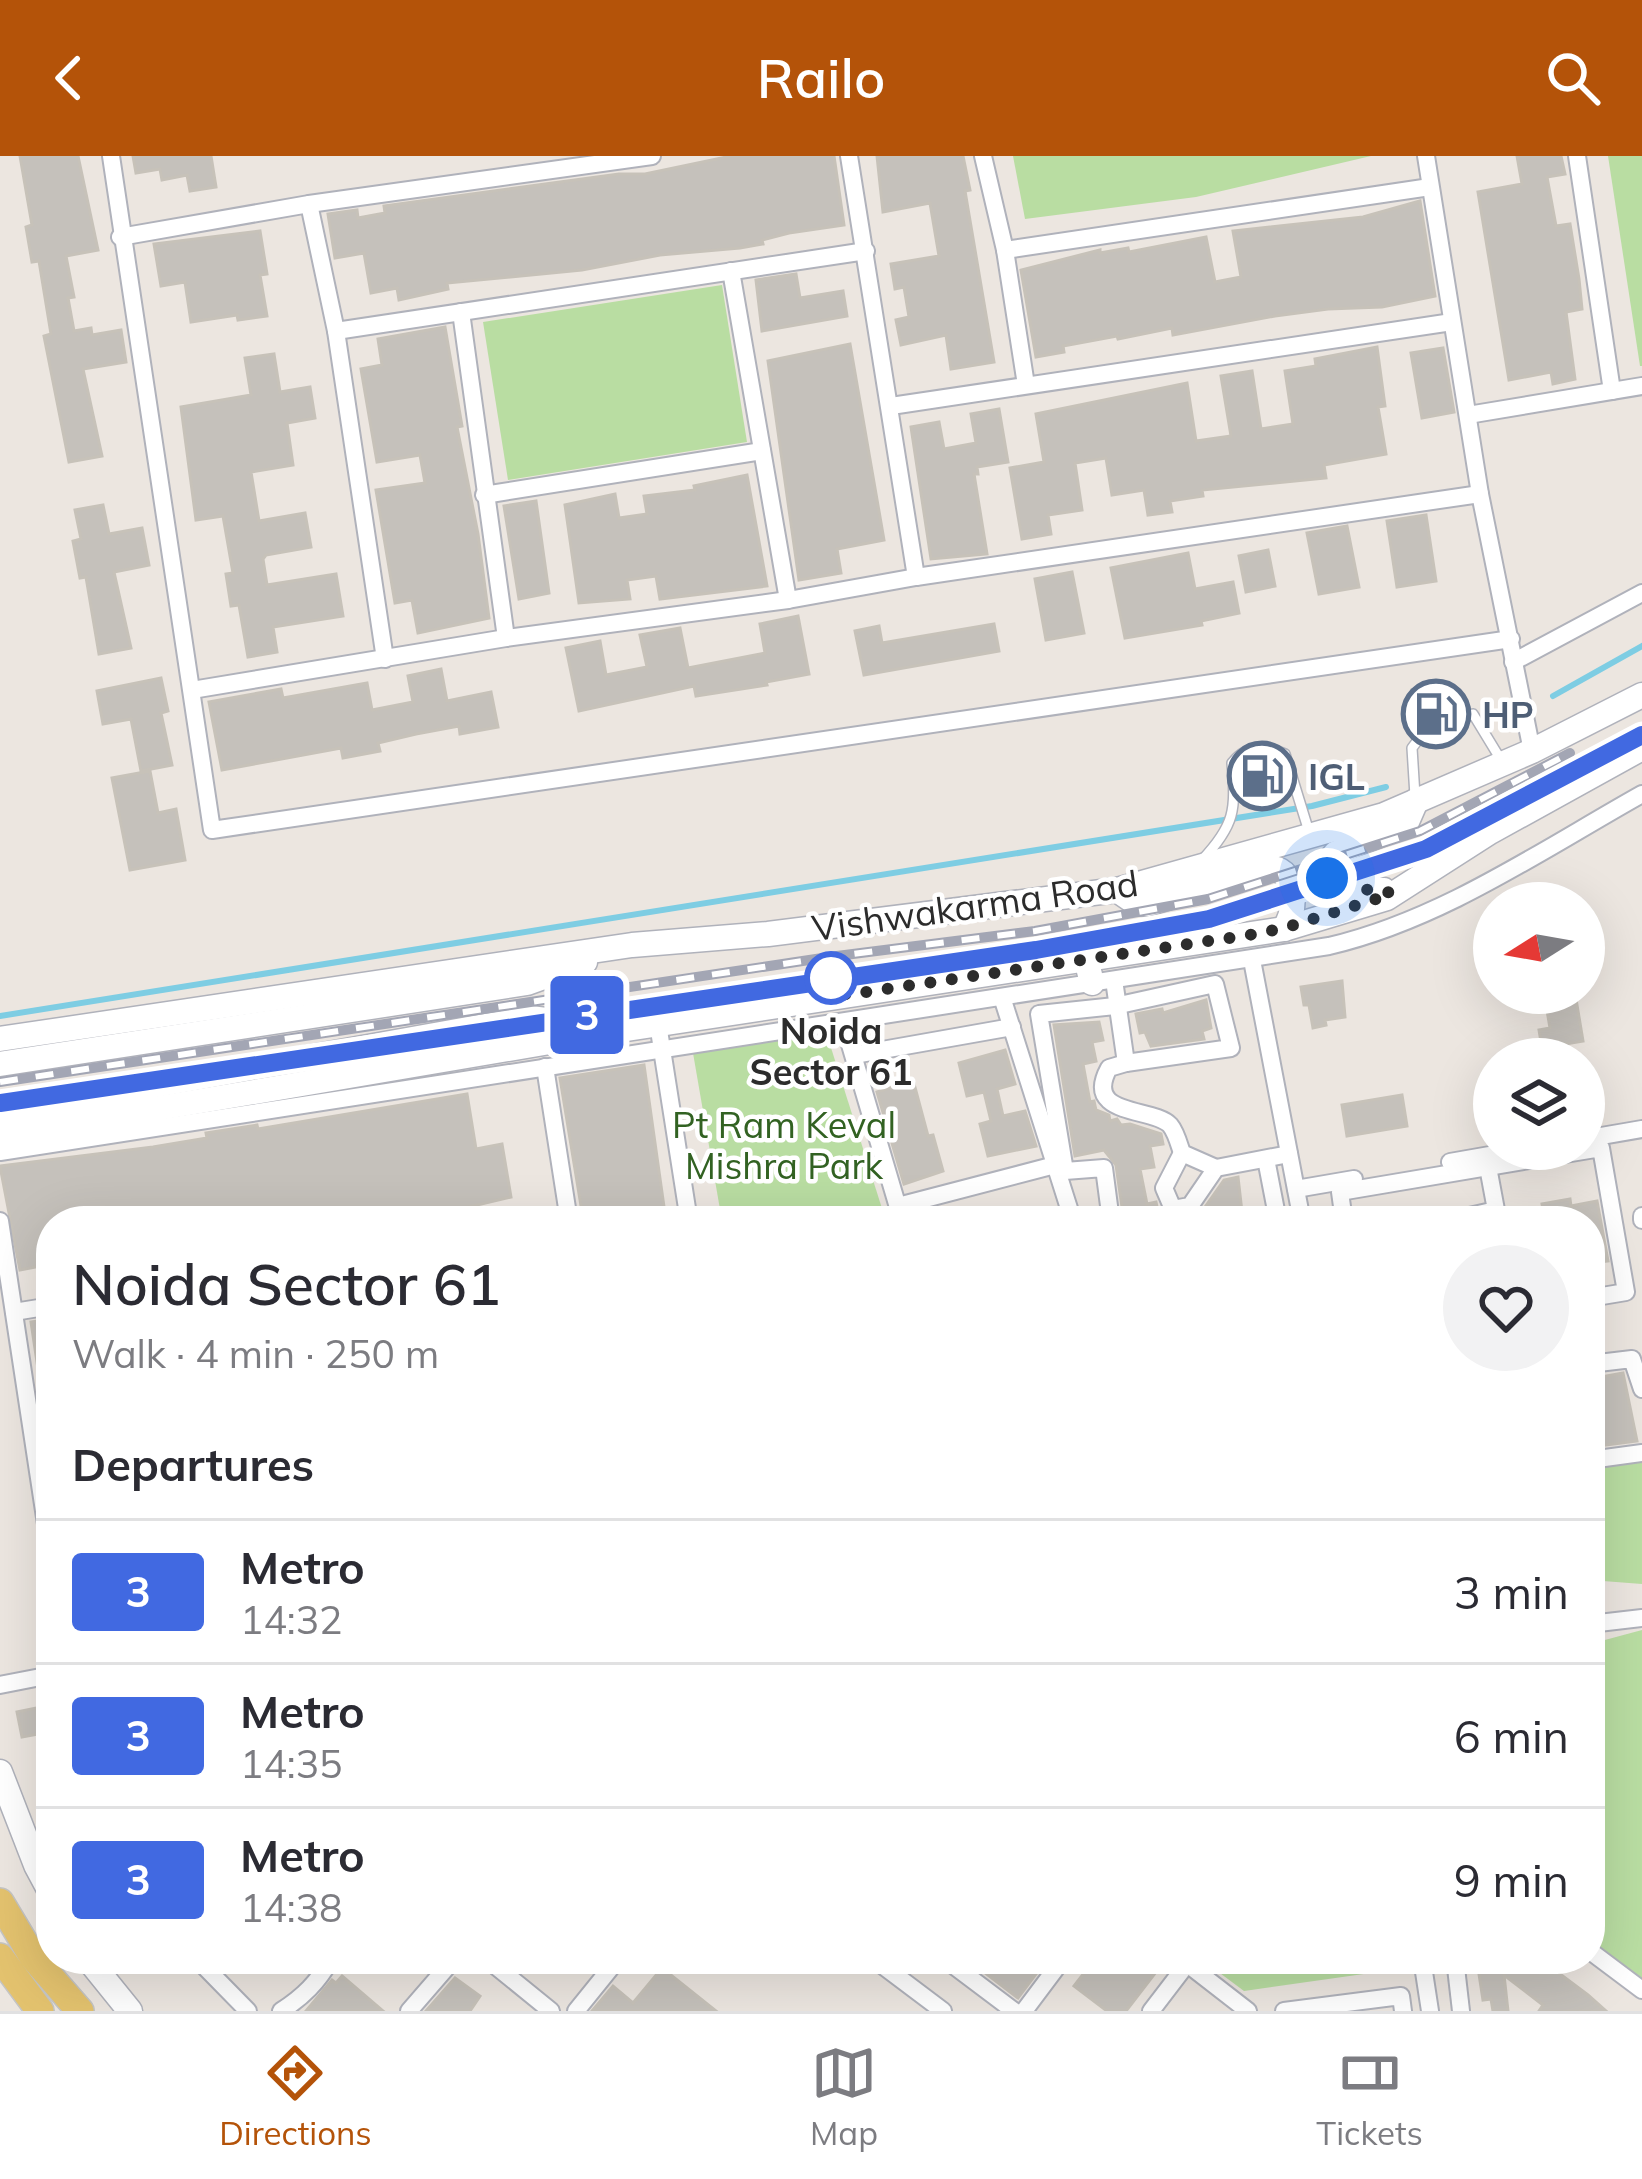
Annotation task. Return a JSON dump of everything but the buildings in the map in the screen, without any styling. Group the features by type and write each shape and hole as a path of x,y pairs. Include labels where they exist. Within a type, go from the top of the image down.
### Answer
{"main road":[{"name":"Vishwakarma Road","path":"632,944 768,934 1117,890 1194,868 1306,817 1384,815 1532,751 1642,695"},
{"name":"Vishwakarma Road","path":"0,1136 620,1030 660,1036 1097,974 1284,928 1392,894 1490,832 1642,748"},
{"path":"1392,894 1339,889 1327,878 1328,862 1336,853 1406,824 1416,801"},
{"path":"1117,890 1136,903 1147,904 1257,869 1280,869 1288,877 1292,894 1290,921 1284,928"},
{"path":"0,1039 632,944"},
{"path":"0,1064 527,983 632,944"},
{"path":"0,1113 530,1018 620,1030"},
{"path":"0,1772 36,1848"},
{"path":"0,1901 36,1948"},
{"path":"0,1957 40,2011"},
{"path":"54,1974 80,2011"},
{"path":"100,1974 130,2011"}],"street":[{"path":"111,156 212,830 1510,639"},
{"path":"120,237 309,204 652,156"},
{"path":"849,156 916,577"},
{"path":"983,156 1005,250 1026,386"},
{"path":"1426,156 1480,494 1532,751"},
{"path":"1577,156 1612,391"},
{"path":"1005,250 1430,187"},
{"path":"309,204 336,331 386,659"},
{"path":"336,331 866,251"},
{"path":"730,271 788,599"},
{"path":"461,312 506,638"},
{"path":"891,406 1453,322"},
{"path":"1468,415 1642,386"},
{"path":"484,495 762,451"},
{"path":"192,690 506,638 1480,494"},
{"path":"1513,662 1642,593"},
{"path":"848,1038 1097,974 1252,960 1378,935 1464,894 1642,794"},
{"path":"1252,960 1299,1206"},
{"path":"1097,974 1115,1006 1126,1063"},
{"path":"1109,1206 1103,1168 1065,1172 1039,1014 1115,1006 1215,984 1231,1048 1109,1068 1103,1078 1107,1097 1119,1108 1158,1117 1172,1127 1182,1153 1216,1168 1289,1154"},
{"path":"1002,997 1068,1206"},
{"path":"0,1151 545,1067 660,1036 848,1038 1012,1027"},
{"path":"660,1036 687,1206"},
{"path":"848,1038 898,1206"},
{"path":"545,1067 567,1206"},
{"path":"1605,1135 1642,1129"},
{"path":"1172,1206 1164,1188 1182,1153"},
{"path":"1296,1189 1473,1158"},
{"path":"1266,1159 1275,1206"},
{"path":"925,1206 1055,1165"},
{"path":"1190,1206 1216,1168"},
{"path":"1342,1206 1340,1192 1473,1170"},
{"path":"1489,1170 1495,1206"},
{"path":"1605,1170 1626,1292 1605,1296"},
{"path":"0,1221 36,1458"},
{"path":"14,1312 36,1308"},
{"path":"1605,1362 1633,1359 1642,1389"},
{"path":"1605,1458 1642,1453"},
{"path":"1605,1622 1642,1618"},
{"path":"0,1685 36,1678"},
{"path":"1605,1962 1642,1990"},
{"path":"211,1974 243,2009"},
{"path":"281,2011 323,1974"},
{"path":"409,2011 441,1974"},
{"path":"505,1974 551,2011"},
{"path":"576,2011 606,1974"},
{"path":"889,1974 918,2004 944,2011"},
{"path":"965,1974 1014,2011"},
{"path":"1024,2011 1052,1974"},
{"path":"1154,2010 1176,1974"},
{"path":"1201,1974 1248,2011"},
{"path":"1424,1974 1430,2011"},
{"path":"1457,1974 1462,2011"},
{"path":"1284,2011 1401,1996 1403,2011"}],"lane":[{"path":"1416,801 1412,748 1424,732 1473,714 1503,764"},
{"path":"1194,868 1232,819 1232,763 1244,751 1257,747 1285,754 1306,817"}],"green space":[{"path":"1013,156 1371,156 1196,197 1025,219"},
{"path":"1608,156 1642,156 1642,366 1640,366"},
{"path":"722,285 747,442 508,480 483,322"},
{"name":"Pt Ram Keval Mishra Park","path":"826,1032 881,1206 719,1206 693,1053"},
{"path":"1642,1459 1642,1584 1605,1581 1605,1465"},
{"path":"1642,1630 1642,1982 1605,1954 1605,1640"},
{"path":"1221,1974 1364,1974 1244,1991"}],"waterway":[{"path":"1553,696 1642,646"},
{"path":"0,1016 1312,806 1386,787"}],"railway":[{"path":"0,1103 1036,950 1209,919 1426,849 1642,735"},
{"path":"0,1082 829,957 1035,931 1208,899 1420,831 1570,753"}],"metro line":[{"name":"3","path":"0,1103 1036,950 1209,919 1426,849 1642,735"}],"place":[{"name":"HP","path":"1436,714"},
{"name":"IGL","path":"1262,776"},
{"name":"Noida Sector 61","path":"831,978"}],"route":[{"path":"831,978 846,995 982,976 1284,928 1392,894 1375,889 1347,891 1327,878"}]}
